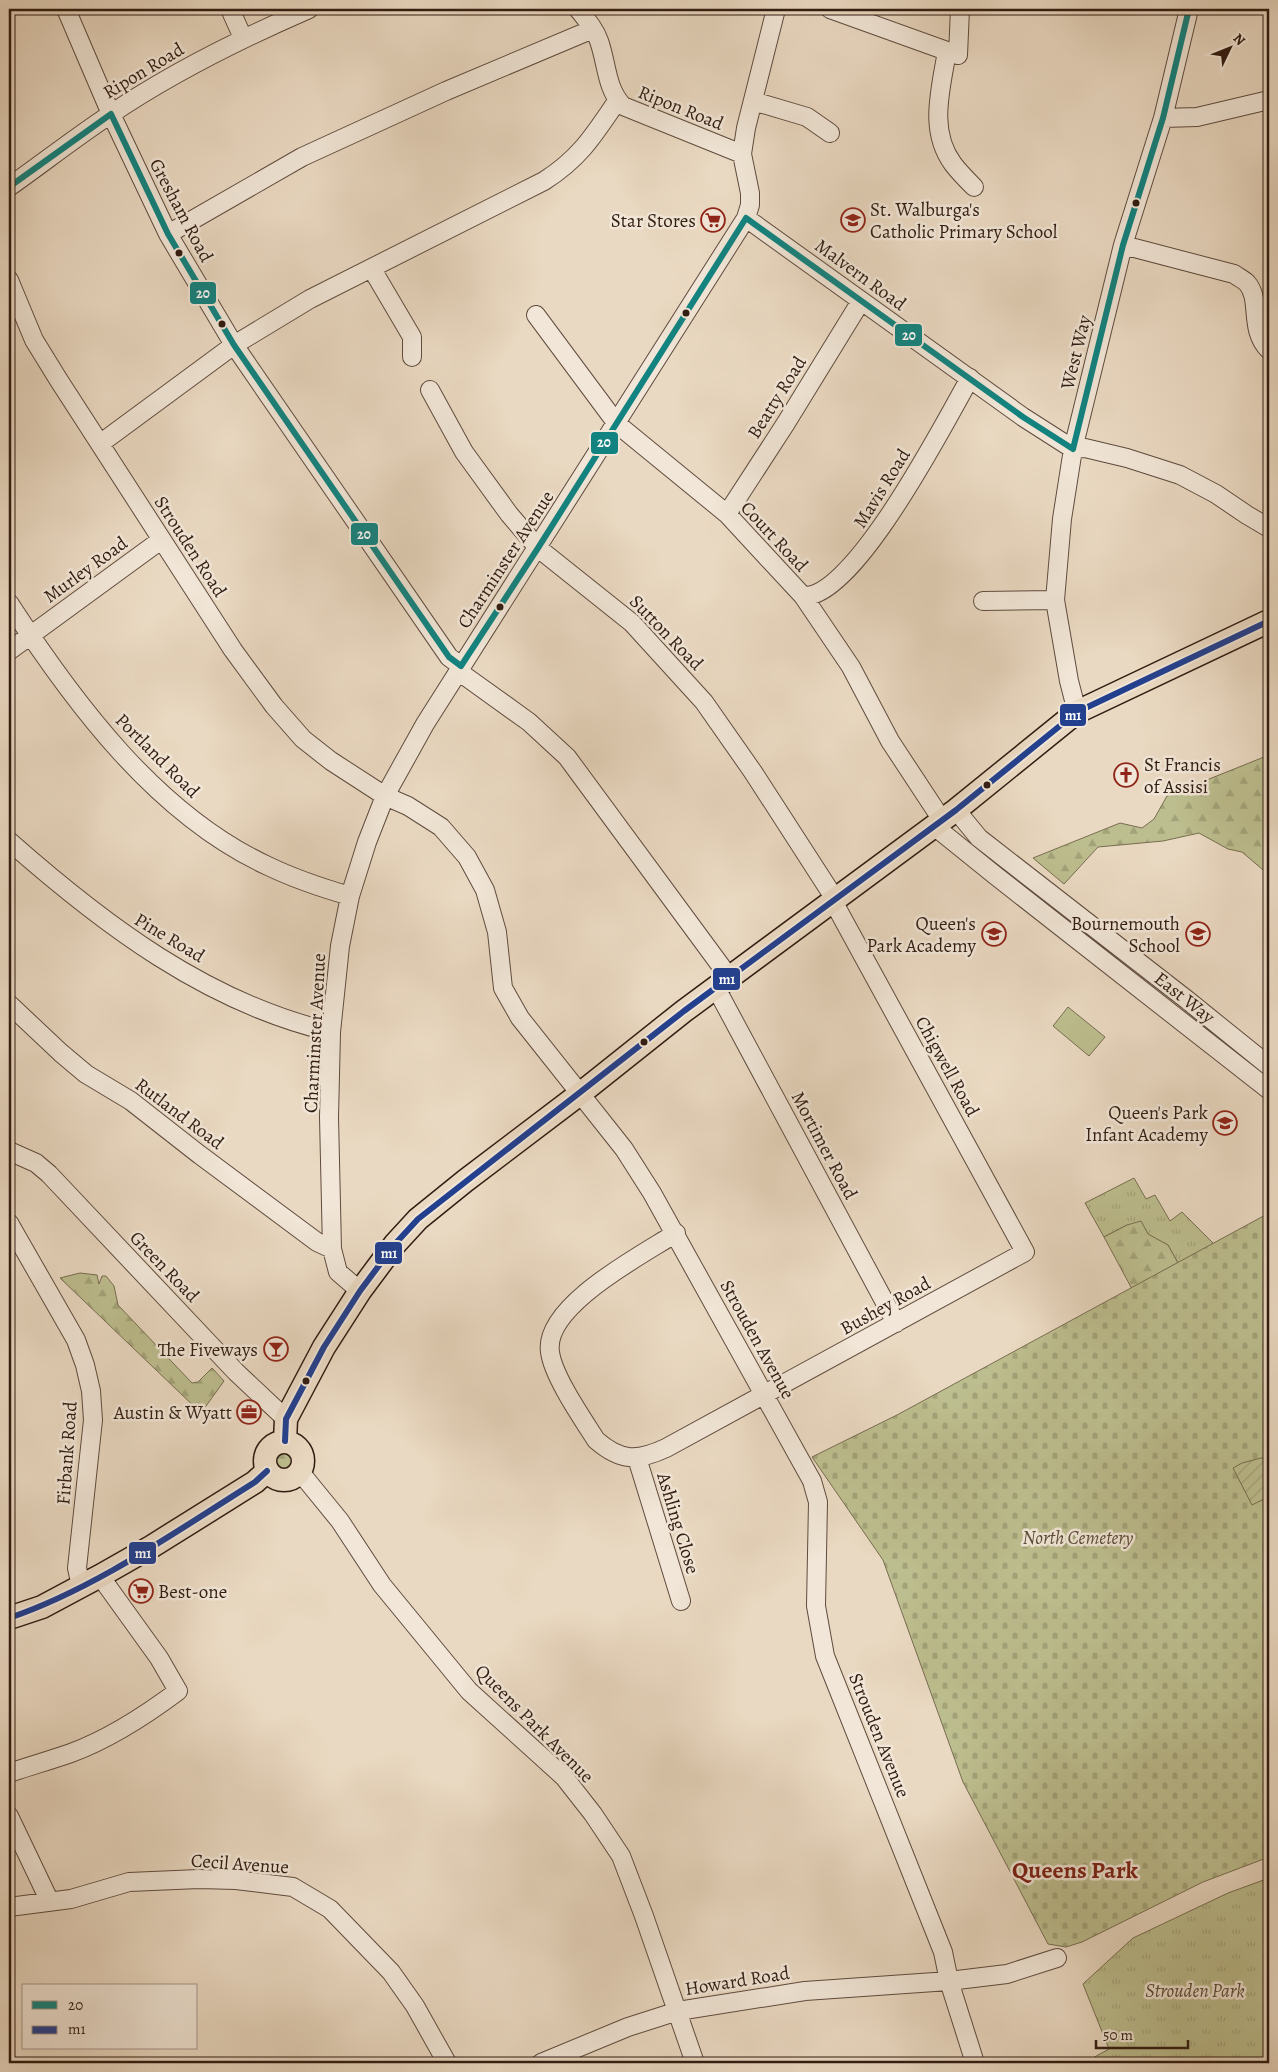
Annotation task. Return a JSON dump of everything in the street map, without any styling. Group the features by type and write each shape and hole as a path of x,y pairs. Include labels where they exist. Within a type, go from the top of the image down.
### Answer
{"main road":[{"path":"285,1441 286,1419 324,1347 360,1291 395,1244 418,1220 684,1010 944,819 1077,712 1269,621"},
{"path":"285,1441 296,1445 302,1453 303,1466 300,1472 292,1479 277,1479 268,1471 265,1463 268,1449 274,1444 285,1441"},
{"path":"9,1618 42,1607 91,1581 256,1482 268,1471"}],"street":[{"name":"Gresham Road","path":"66,9 111,114 168,234 234,345 449,657 460,668 529,722 567,757 722,982"},
{"path":"230,9 243,38"},
{"name":"Ripon Road","path":"9,187 111,114 168,78 243,38 309,9"},
{"name":"Ripon Road","path":"578,9 599,42 609,80 617,101 628,110 742,154"},
{"path":"746,218 750,205 750,193 742,154 746,128 776,9"},
{"path":"830,9 958,55 960,9"},
{"name":"West Way","path":"1077,712 1069,681 1055,600 1062,519 1073,449 1123,245 1162,118 1189,9"},
{"path":"168,234 302,157 446,91 593,30"},
{"path":"947,51 937,118 942,144 953,164 974,187"},
{"path":"1162,118 1197,117 1269,100"},
{"path":"101,443 234,345 310,299 544,181 565,167 584,148 617,101"},
{"path":"753,101 824,123"},
{"name":"Malvern Road","path":"746,218 1023,417 1073,449 1085,448 1128,458 1180,475 1216,494 1269,528"},
{"name":"Charminster Avenue","path":"360,1291 338,1272 332,1249 329,1126 331,1032 340,946 350,896 385,796 460,668 617,424 746,218"},
{"path":"1123,245 1234,274 1247,283 1253,294 1257,333 1269,350"},
{"path":"372,269 412,337 412,357"},
{"name":"Strouden Road","path":"9,280 34,340 233,650 274,706 310,744 385,796"},
{"name":"Beatty Road","path":"727,514 861,301"},
{"name":"Court Road","path":"536,314 617,424 727,514 803,596 851,667 890,741 944,819"},
{"name":"Mavis Road","path":"803,596 816,595 855,562 871,544 917,473 970,378"},
{"name":"Sutton Road","path":"430,390 464,452 538,548 632,623 704,702 753,772 834,900"},
{"name":"Murley Road","path":"9,651 161,540"},
{"path":"983,601 1055,600"},
{"name":"Portland Road","path":"9,603 30,636 84,709 128,761 172,804 222,840 267,866 312,885 350,896"},
{"name":"Strouden Avenue","path":"385,796 408,806 441,827 467,857 485,890 497,932 503,988 520,1018 624,1149 676,1233 812,1481 818,1502 816,1606 825,1656 943,1952 949,1981 975,2063"},
{"name":"East Way","path":"944,819 979,838 1269,1066"},
{"name":"East Way","path":"944,819 1003,882 1269,1090"},
{"name":"Pine Road","path":"9,841 58,884 126,937 228,997 298,1024 331,1032"},
{"name":"Chigwell Road","path":"834,900 1025,1252"},
{"name":"Mortimer Road","path":"722,982 896,1322"},
{"name":"Rutland Road","path":"9,1004 42,1037 86,1074 131,1101 317,1242 332,1249"},
{"name":"Green Road","path":"9,1151 36,1163 49,1174 236,1372 286,1419"},
{"name":"Firbank Road","path":"9,1223 76,1340 85,1365 91,1392 93,1420 77,1568 91,1581"},
{"path":"637,1458 626,1457 604,1447 596,1440 553,1364 549,1343 556,1323 576,1300 676,1233"},
{"name":"Bushey Road","path":"637,1458 666,1448 1025,1252"},
{"name":"Ashling Close","path":"637,1458 681,1601"},
{"name":"Queens Park Avenue","path":"300,1472 340,1521 382,1585 469,1691 564,1777 593,1814 621,1856 696,2063"},
{"path":"9,1773 73,1752 100,1740 125,1727 178,1691 159,1658 91,1581"},
{"path":"9,1816 50,1902"},
{"name":"Cecil Avenue","path":"9,1908 71,1899 129,1882 199,1879 293,1887 330,1909 391,1972 415,2006 447,2063"},
{"path":"949,1981 1007,1974 1057,1958"},
{"name":"Howard Road","path":"540,2063 628,2027 678,2011 805,1991 949,1981"}],"green space":[{"path":"1269,755 1269,875 1242,852 1228,849 1199,833 1163,841 1098,847 1064,884 1033,858 1120,823 1142,828 1154,819 1167,796"},
{"path":"1068,1007 1105,1037 1089,1056 1053,1026"},
{"path":"1134,1178 1146,1199 1155,1195 1170,1221 1182,1212 1214,1244 1178,1263 1168,1245 1127,1225 1104,1237 1085,1203"},
{"name":"North Cemetery","path":"1269,1213 1269,1857 1203,1882 1082,1942 1066,1947 1048,1944 963,1782 883,1560 812,1457 897,1415"},
{"path":"1141,1221 1148,1234 1168,1245 1178,1263 1132,1289 1104,1237 1127,1225"},
{"path":"80,1273 97,1275 99,1284 102,1276 106,1276 114,1286 118,1305 192,1383 198,1382 212,1368 224,1381 201,1413 60,1278"},
{"path":"284,1451 291,1454 294,1461 291,1468 284,1471 277,1468 274,1461 277,1454"},
{"path":"1269,1458 1269,1500 1262,1500 1252,1505 1233,1468 1242,1463"},
{"name":"Strouden Park","path":"1269,1878 1269,2063 1093,2063 1091,2059 1109,2049 1083,1984 1133,1938 1228,1893"}],"transit line":[{"name":"20","path":"1073,449 1123,245 1163,118 1189,9"},
{"name":"20","path":"111,114 168,234 234,345 449,657 461,666"},
{"name":"20","path":"9,187 111,114"},
{"name":"20","path":"746,218 1023,417 1073,449"},
{"name":"20","path":"461,666 538,548 746,218"},
{"name":"m1","path":"285,1441 286,1419 324,1347 360,1291 395,1244 418,1219 684,1011 956,810 1077,712 1269,621"},
{"name":"m1","path":"9,1618 41,1606 104,1575 255,1482 267,1471"}],"place":[{"name":"Star Stores","path":"713,220"},
{"name":"St. Walburga's Catholic Primary School","path":"853,220"},
{"name":"St Francis of Assisi","path":"1126,775"},
{"name":"Queen's Park Academy","path":"994,934"},
{"name":"Bournemouth School","path":"1198,934"},
{"name":"Queen's Park Infant Academy","path":"1225,1123"},
{"name":"The Fiveways","path":"276,1349"},
{"name":"Austin & Wyatt","path":"249,1412"},
{"name":"Best-one","path":"141,1591"}],"district":[{"name":"Queens Park","path":"1075,1870"}]}
